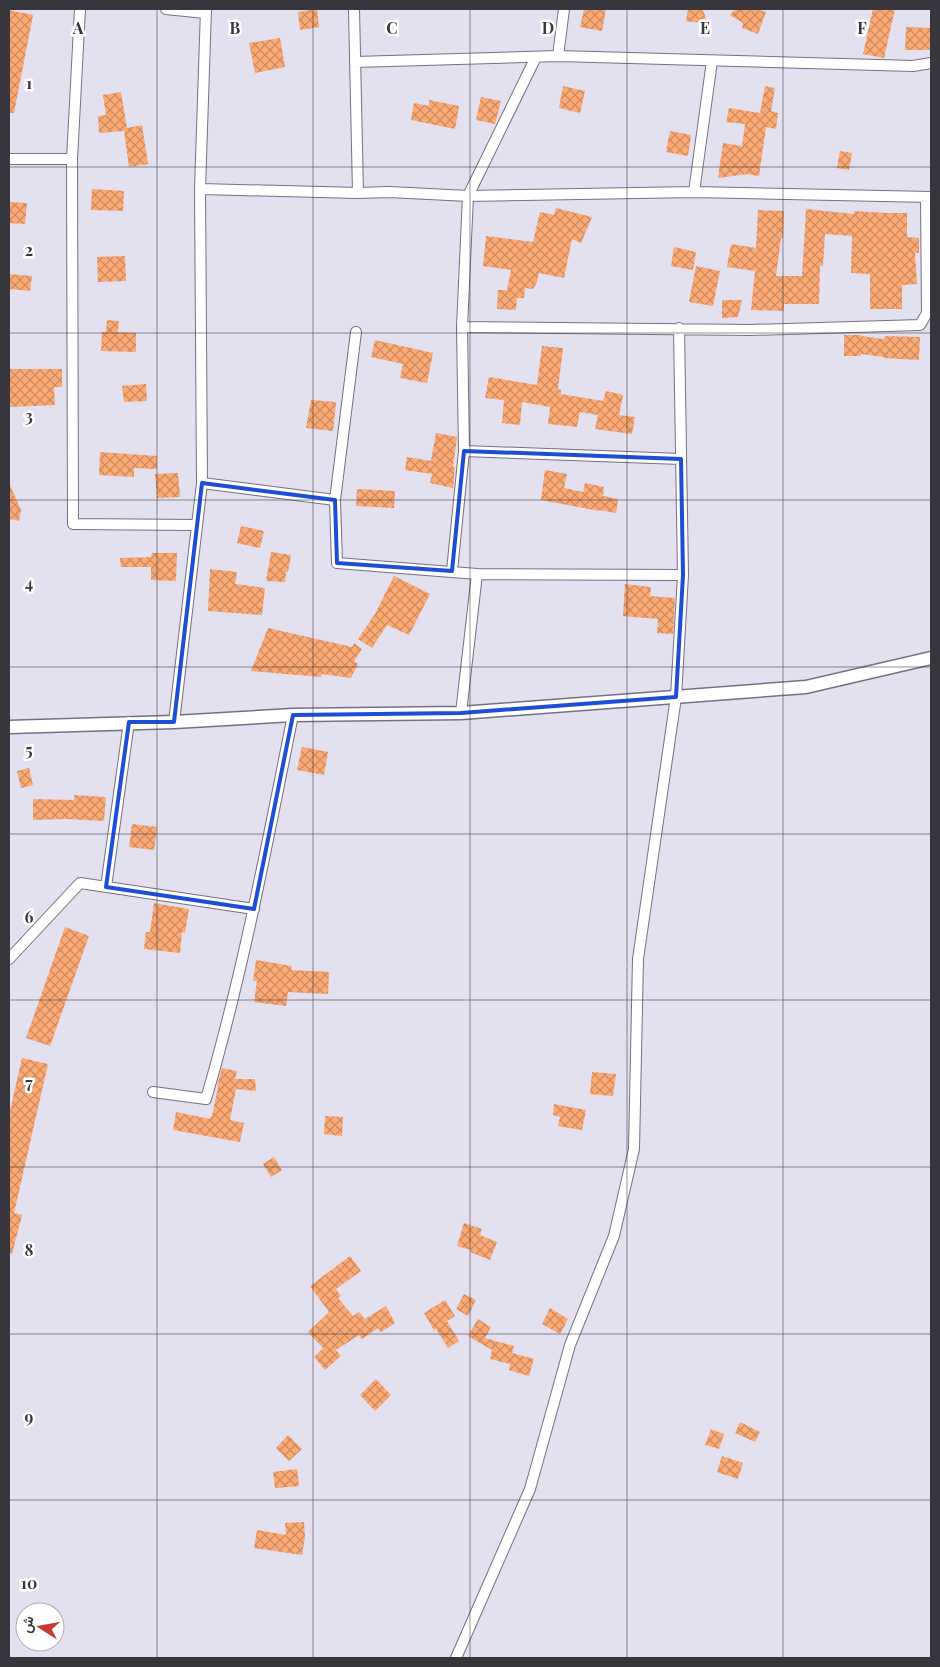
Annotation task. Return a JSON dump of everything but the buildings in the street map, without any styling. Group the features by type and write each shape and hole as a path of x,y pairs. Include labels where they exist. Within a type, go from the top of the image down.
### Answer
{"street":[{"path":"80,9 72,158 73,524 196,525"},
{"path":"166,9 206,11 200,189 202,483 174,722"},
{"path":"354,9 358,193"},
{"path":"558,56 564,9"},
{"path":"355,62 558,56 912,66 931,63"},
{"path":"452,571 464,451 462,327 468,196 536,57"},
{"path":"694,192 712,61"},
{"path":"9,159 72,158"},
{"path":"200,189 389,192 468,196 694,192 928,197 927,313 920,325 752,330 462,327"},
{"path":"456,1658 530,1489 570,1345 612,1243 634,1149 638,959 676,697 683,575 679,328"},
{"path":"356,332 335,500 337,563 477,574 683,575"},
{"path":"464,451 681,459"},
{"path":"202,483 335,500"},
{"path":"461,713 477,574"},
{"path":"9,726 174,722 293,715 461,713 806,687 931,658"},
{"path":"153,1092 206,1099 218,1059 254,908 293,715"},
{"path":"106,887 128,722"},
{"path":"9,959 80,883 254,908"}],"highlighted area":[{"path":"464,451 681,459 683,575 676,697 461,713 293,715 254,909 106,887 129,722 174,722 202,483 335,500 337,563 452,571"}]}
